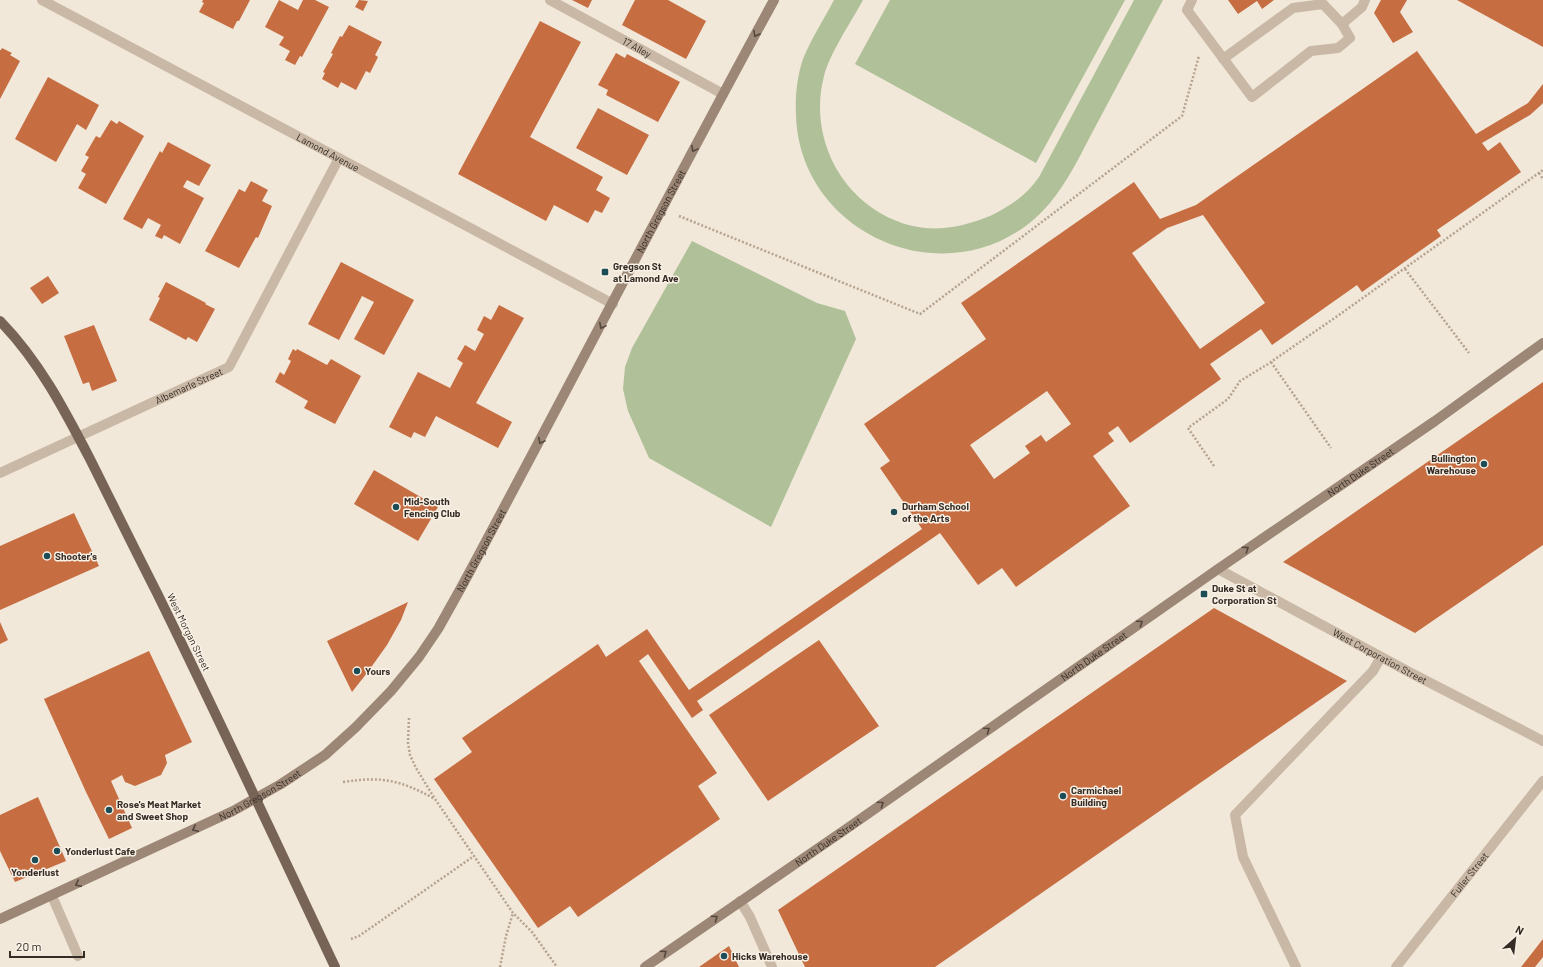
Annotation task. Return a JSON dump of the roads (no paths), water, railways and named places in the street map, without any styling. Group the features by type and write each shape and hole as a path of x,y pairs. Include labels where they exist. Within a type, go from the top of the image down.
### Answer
{"main road":[{"name":"North Gregson Street","path":"0,919 52,896 256,799 325,755 356,727 391,691 438,629 462,586 774,0"},
{"name":"West Morgan Street","path":"0,321 13,334 48,381 129,534 335,967"},
{"name":"North Duke Street","path":"645,967 849,827 1218,569 1435,421 1543,343"}],"street":[{"name":"Lamond Avenue","path":"42,0 613,304"},
{"name":"17 Alley","path":"550,0 723,94"},
{"path":"1192,0 1187,10 1223,59 1252,97 1311,51 1338,48 1350,38 1342,24 1322,4 1293,8 1223,59"},
{"path":"1342,24 1362,6 1365,0"},
{"name":"Albemarle Street","path":"0,473 79,438 229,367 339,158"},
{"name":"West Corporation Street","path":"1218,569 1380,656 1543,740"},
{"path":"1296,967 1243,857 1235,815 1373,671 1380,656"},
{"name":"Fuller Street","path":"1396,967 1543,781"},
{"path":"52,896 78,956"},
{"path":"740,901 750,917 772,967"}],"place":[{"name":"Gregson St at Lamond Ave","path":"605,272"},
{"name":"Bullington Warehouse","path":"1484,464"},
{"name":"Mid-South Fencing Club","path":"396,507"},
{"name":"Durham School of the Arts","path":"894,512"},
{"name":"Shooter's","path":"47,556"},
{"name":"Duke St at Corporation St","path":"1204,594"},
{"name":"Yours","path":"357,671"},
{"name":"Carmichael Building","path":"1063,796"},
{"name":"Rose's Meat Market and Sweet Shop","path":"109,810"},
{"name":"Yonderlust Cafe","path":"57,851"},
{"name":"Yonderlust","path":"35,860"},
{"name":"Hicks Warehouse","path":"724,956"}]}
